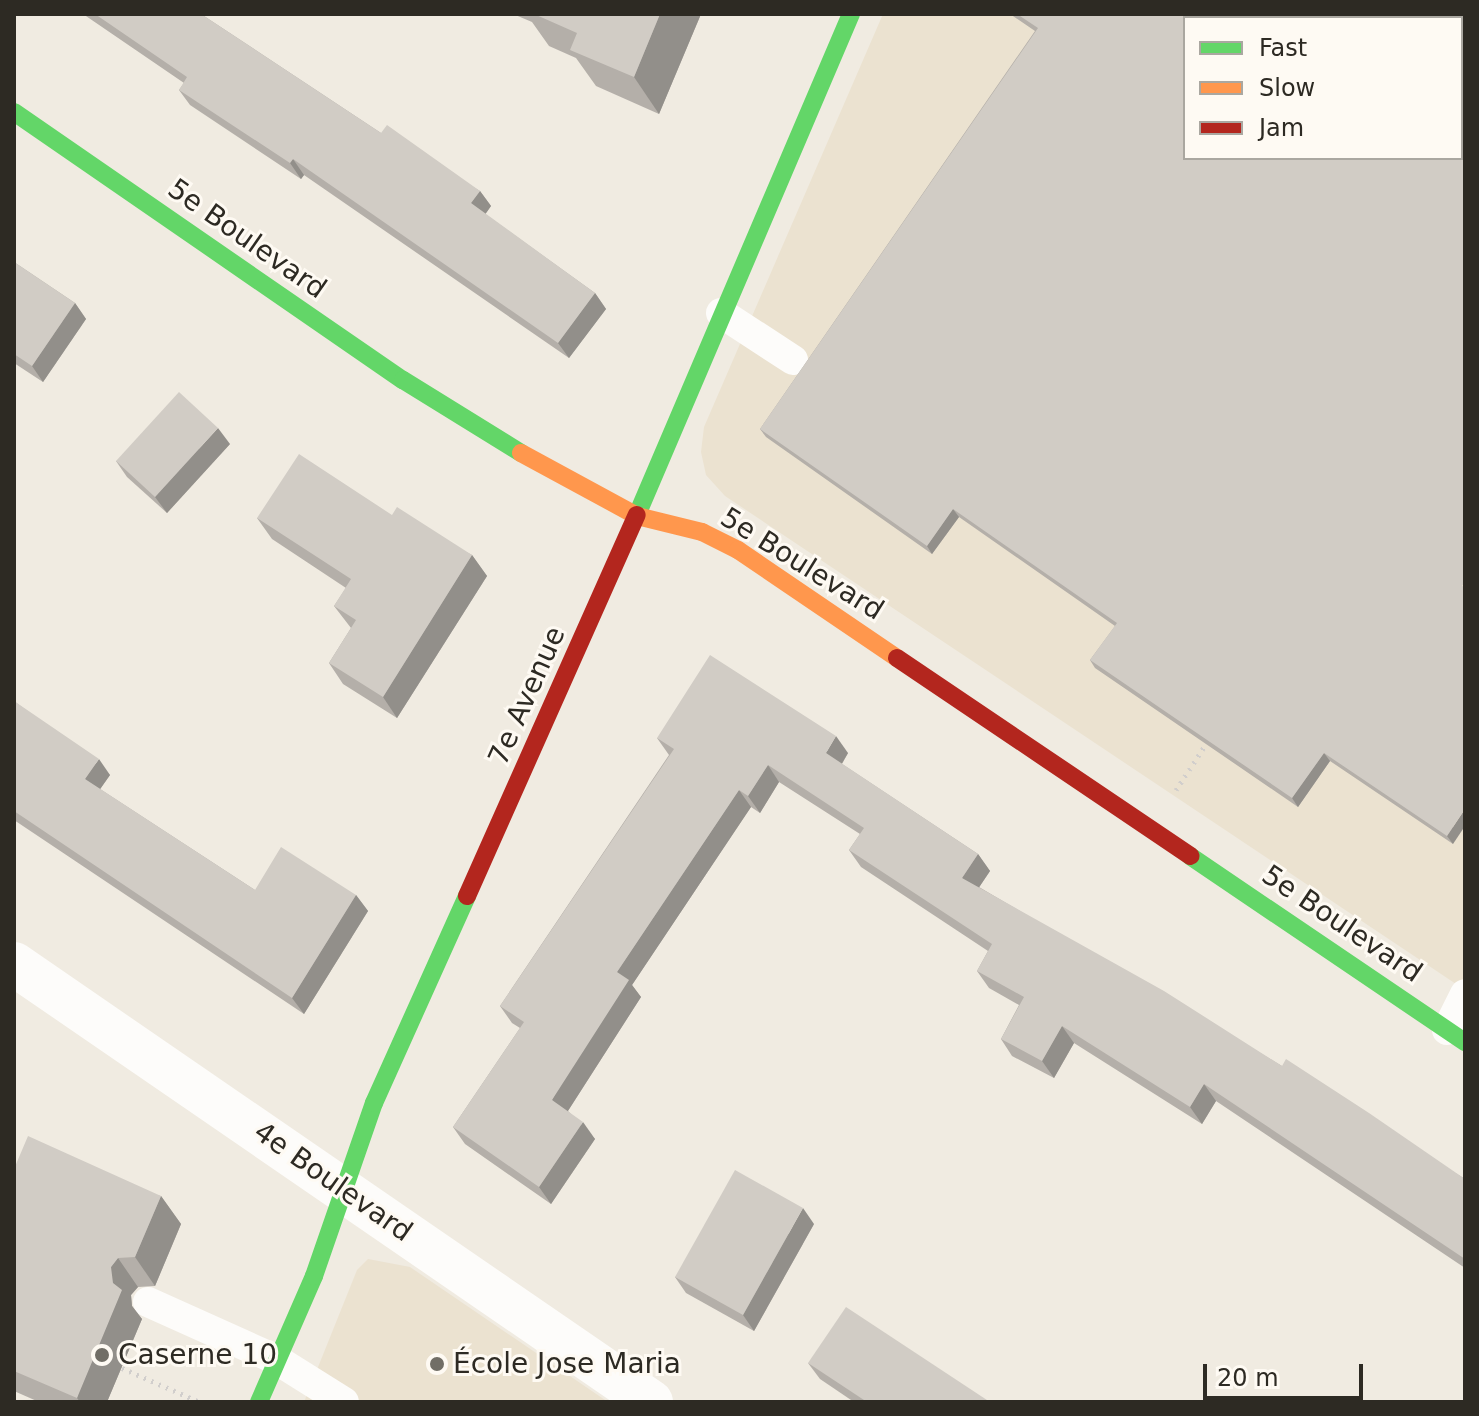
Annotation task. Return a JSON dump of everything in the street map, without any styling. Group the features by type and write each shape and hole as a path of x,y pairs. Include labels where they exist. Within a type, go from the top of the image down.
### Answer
{"street":[{"name":"7e Avenue","path":"259,1402 314,1276 342,1187 380,1089 637,516 851,14"},
{"name":"5e Boulevard","path":"14,112 403,380 577,488 637,516 702,532 738,550 1456,1036"},
{"name":"4e Boulevard","path":"15,966 342,1187 651,1402"}],"lane":[{"path":"721,313 793,360"},
{"path":"1456,1036 1465,994"},
{"path":"148,1302 277,1360 344,1402"}],"path":[{"path":"1174,793 1206,744"},
{"path":"122,1368 200,1402"}],"shaded area":[{"path":"883,14 1465,14 1465,990 725,496 706,475 701,452 704,427"},
{"name":"École Jose Maria","path":"368,1259 410,1267 608,1402 304,1402 357,1270"}],"building":[{"path":"95,14 201,14 381,133 387,125 480,191 471,203 595,293 558,343 293,159 290,163 179,90 187,77"},
{"path":"534,14 660,14 634,77 570,50 577,33"},
{"path":"1017,14 1453,14 1456,16 1183,16 1183,160 1463,160 1463,20 1465,22 1465,582 1462,586 1465,587 1465,809 1447,836 1324,753 1292,798 1090,660 1117,623 953,509 927,546 760,429 1038,28"},
{"path":"14,262 75,303 32,366 14,354"},
{"path":"179,392 218,428 155,497 116,461"},
{"path":"299,454 392,515 397,507 472,555 383,697 329,663 356,620 334,606 351,579 257,518"},
{"path":"710,655 836,736 826,753 978,854 962,878 1164,991 1282,1066 1286,1059 1465,1179 1465,1259 1204,1084 1190,1107 1062,1026 1042,1061 1001,1039 1024,997 977,971 992,944 849,850 864,828 768,765 748,796 739,790 617,972 629,980 552,1100 583,1122 539,1187 453,1127 524,1022 500,1006 674,749 657,738"},
{"path":"14,701 99,759 85,779 255,890 281,847 356,895 292,998 14,811"},
{"path":"28,1136 161,1196 135,1257 118,1258 111,1267 113,1283 122,1290 77,1398 14,1371 14,1169"},
{"path":"735,1170 803,1208 743,1315 675,1277"},
{"path":"846,1307 990,1402 867,1402 808,1363"}],"traffic: fast":[{"path":"637,515 851,14"},
{"path":"14,112 403,380 521,453"},
{"path":"1190,856 1465,1042"},
{"path":"259,1402 314,1276 374,1103 467,896"}],"traffic: slow":[{"path":"521,453 637,516 702,532 738,550 897,658"}],"traffic: jam":[{"path":"467,896 637,515"},
{"path":"897,658 1190,856"}],"place":[{"name":"Caserne 10","path":"102,1355"},
{"name":"École Jose Maria","path":"437,1364"}]}
